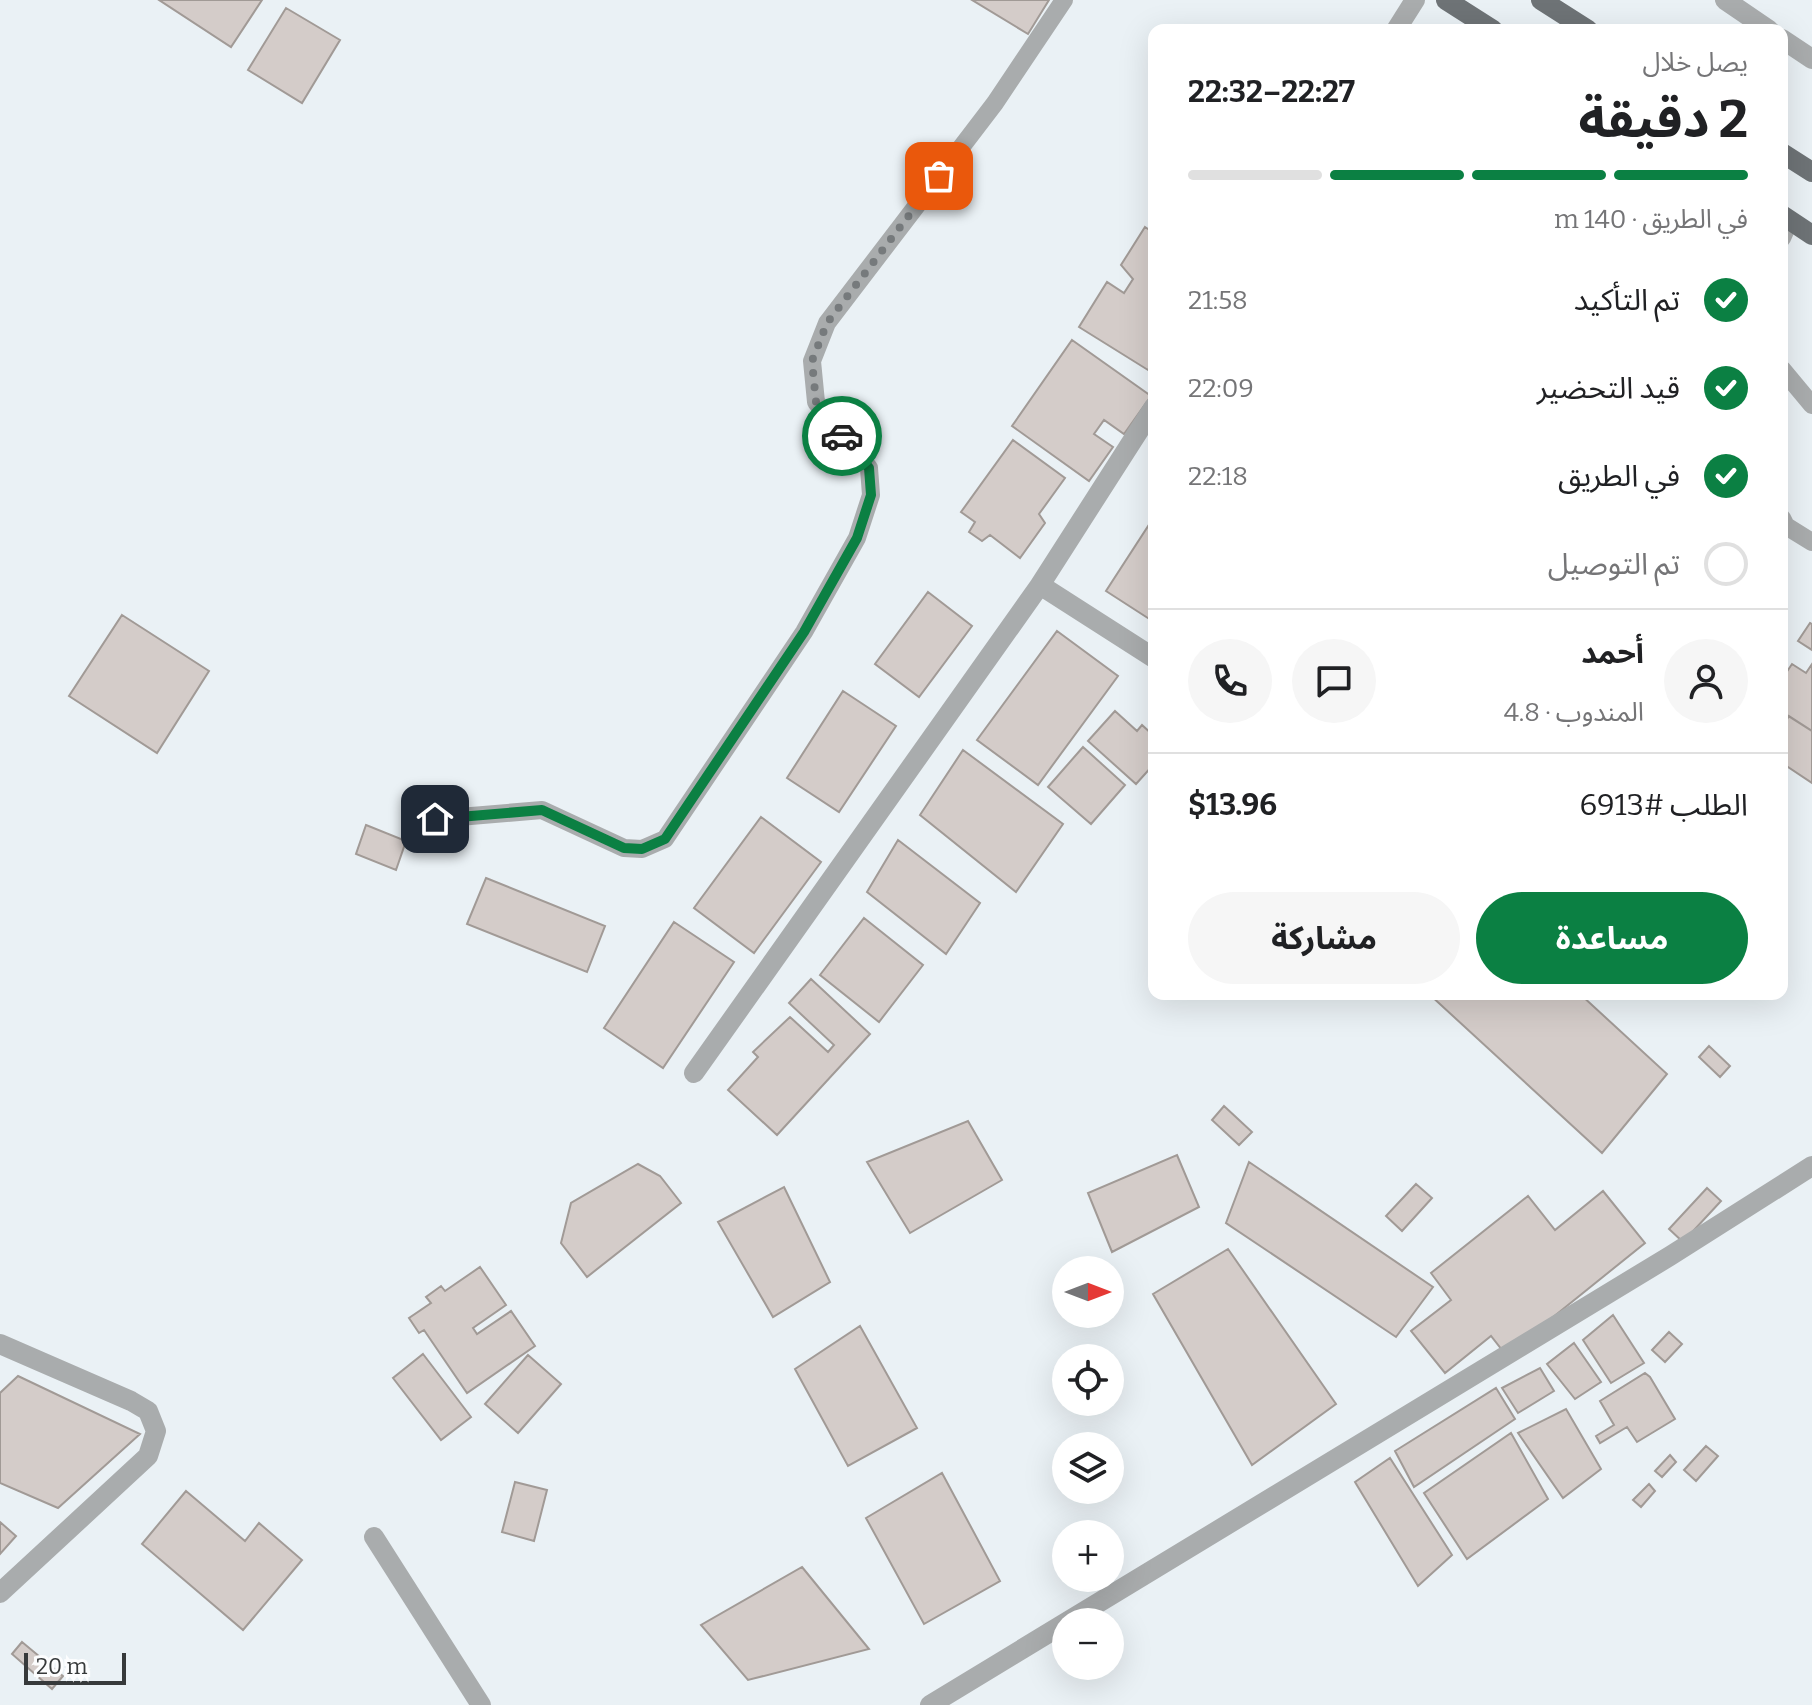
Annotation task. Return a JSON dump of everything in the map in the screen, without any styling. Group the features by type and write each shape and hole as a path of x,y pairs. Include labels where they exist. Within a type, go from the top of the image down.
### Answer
{"main road":[{"path":"1446,0 1484,24"},
{"path":"1541,0 1579,24"},
{"path":"1788,157 1812,172"},
{"path":"1788,226 1812,235"}],"street":[{"path":"1400,24 1415,0"},
{"path":"1725,0 1760,24"},
{"path":"1788,43 1812,59"},
{"path":"694,1073 1040,585 1148,416"},
{"path":"1040,585 1148,654"},
{"path":"930,1705 1670,1256 1812,1166"},
{"path":"0,1344 131,1401 148,1411 156,1431 148,1456 0,1593"},
{"path":"374,1537 481,1705"}],"lane":[{"path":"435,819 542,810 624,848 642,849 665,839 804,632 857,538 871,495 869,468 816,402 812,361 827,323 995,103 1064,0"},
{"path":"1788,376 1812,405"},
{"path":"1788,527 1812,542"}],"building":[{"path":"159,0 262,0 231,47"},
{"path":"972,0 1049,0 1028,34"},
{"path":"286,8 340,40 302,103 248,70"},
{"path":"1145,227 1148,229 1148,370 1079,327 1107,282 1124,293 1133,279 1121,265"},
{"path":"1072,340 1148,394 1148,400 1124,434 1104,420 1094,434 1113,447 1089,481 1012,426"},
{"path":"1013,440 1065,478 1039,514 1045,523 1020,558 990,535 982,541 969,532 975,522 961,512"},
{"path":"1148,526 1148,618 1106,591"},
{"path":"928,592 972,626 919,697 875,664"},
{"path":"122,615 209,671 157,753 69,696"},
{"path":"1812,624 1812,650 1798,641"},
{"path":"1057,631 1118,676 1038,785 977,740"},
{"path":"1792,664 1806,673 1812,664 1812,731 1788,716 1788,670"},
{"path":"843,691 896,726 839,812 787,778"},
{"path":"1115,711 1137,731 1142,725 1148,730 1148,771 1136,784 1088,741"},
{"path":"1788,718 1812,731 1812,783 1788,767"},
{"path":"1083,747 1125,785 1091,824 1048,787"},
{"path":"963,750 1063,824 1016,892 920,815"},
{"path":"761,817 821,862 754,953 694,908"},
{"path":"366,825 406,841 396,870 356,854"},
{"path":"898,840 980,903 946,954 867,892"},
{"path":"486,878 605,926 587,972 467,924"},
{"path":"864,918 923,965 879,1022 820,975"},
{"path":"674,922 734,962 663,1068 604,1028"},
{"path":"811,979 870,1034 777,1135 728,1090 758,1057 753,1052 790,1017 828,1052 834,1045 789,1003"},
{"path":"1436,1000 1587,1000 1667,1074 1602,1153"},
{"path":"1709,1046 1730,1066 1720,1077 1699,1057"},
{"path":"1224,1106 1252,1132 1239,1145 1212,1120"},
{"path":"968,1121 1002,1180 910,1233 867,1162"},
{"path":"1177,1155 1199,1207 1112,1252 1088,1193"},
{"path":"1249,1162 1433,1287 1396,1337 1226,1223"},
{"path":"638,1164 660,1176 681,1203 587,1277 561,1243 571,1203"},
{"path":"1416,1184 1432,1198 1402,1231 1386,1216"},
{"path":"784,1187 830,1282 773,1317 718,1222"},
{"path":"1707,1188 1721,1201 1683,1242 1669,1229"},
{"path":"1603,1191 1645,1243 1506,1355 1491,1336 1445,1373 1411,1331 1451,1300 1431,1273 1528,1196 1555,1230"},
{"path":"1228,1249 1336,1404 1252,1465 1153,1294"},
{"path":"480,1267 506,1305 473,1328 477,1334 511,1311 535,1346 467,1393 424,1330 419,1333 409,1318 431,1303 426,1297 441,1286 445,1291"},
{"path":"1613,1315 1644,1363 1611,1383 1583,1340"},
{"path":"860,1326 917,1428 848,1466 795,1369"},
{"path":"1669,1332 1682,1344 1665,1362 1652,1350"},
{"path":"1574,1343 1601,1382 1575,1399 1547,1364"},
{"path":"423,1354 471,1417 441,1440 393,1378"},
{"path":"528,1355 561,1384 518,1433 485,1404"},
{"path":"1540,1368 1554,1391 1518,1413 1502,1388"},
{"path":"1645,1373 1675,1419 1637,1442 1627,1427 1600,1443 1596,1436 1614,1425 1600,1401"},
{"path":"18,1376 140,1434 58,1508 0,1483 0,1393"},
{"path":"1496,1388 1515,1419 1414,1487 1395,1451"},
{"path":"1566,1409 1601,1469 1563,1498 1518,1433"},
{"path":"1511,1433 1548,1499 1467,1559 1424,1493"},
{"path":"1706,1446 1718,1456 1696,1481 1684,1470"},
{"path":"1670,1455 1676,1462 1662,1477 1655,1471"},
{"path":"1390,1458 1452,1555 1418,1586 1355,1482"},
{"path":"942,1473 1000,1581 924,1624 866,1518"},
{"path":"515,1482 547,1490 534,1541 502,1532"},
{"path":"1649,1484 1655,1491 1641,1507 1633,1500"},
{"path":"186,1491 245,1541 259,1523 302,1560 243,1630 142,1544"},
{"path":"0,1522 16,1536 0,1554"},
{"path":"802,1567 869,1649 748,1680 701,1625"},
{"path":"22,1642 63,1676 52,1689 12,1654"}],"way so far":[{"path":"842,436 816,402 812,361 827,323 939,176"}],"route":[{"path":"435,819 542,810 624,848 642,849 665,839 804,632 857,538 871,495 869,468 842,436"}]}
